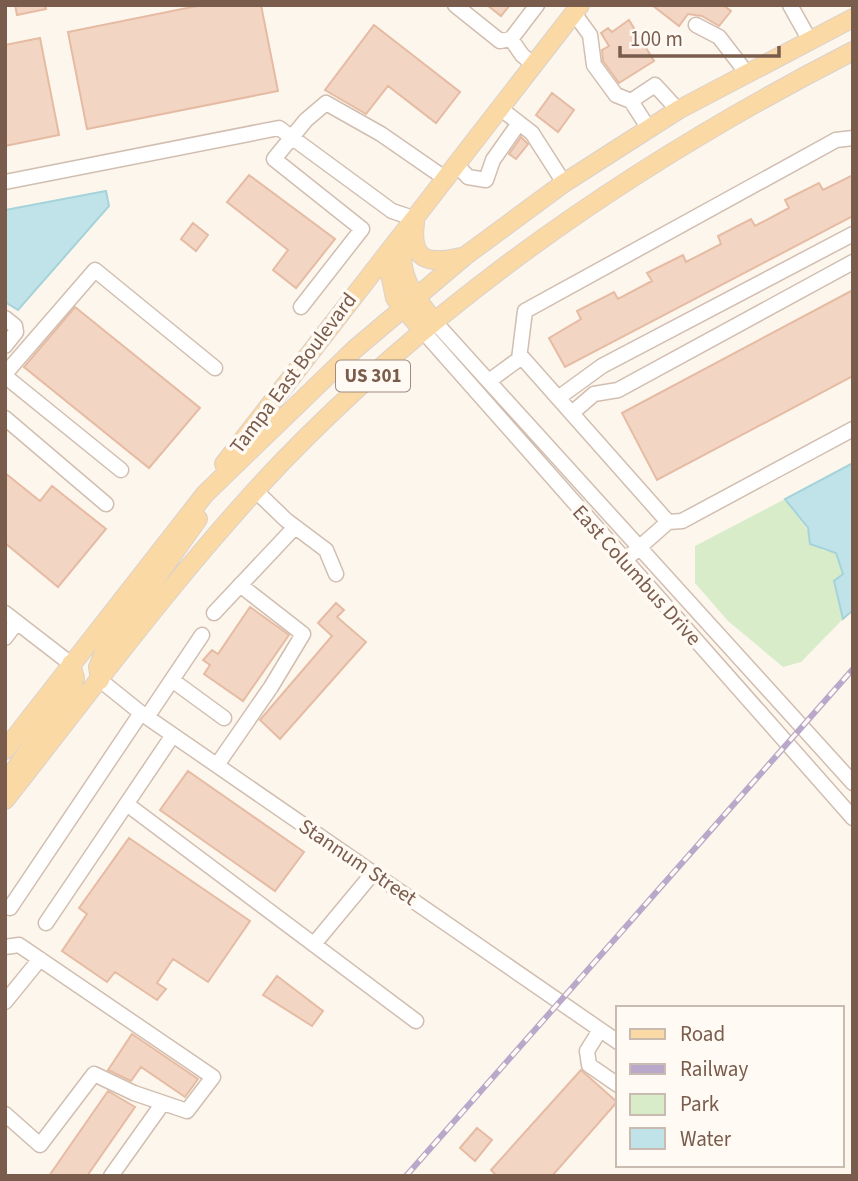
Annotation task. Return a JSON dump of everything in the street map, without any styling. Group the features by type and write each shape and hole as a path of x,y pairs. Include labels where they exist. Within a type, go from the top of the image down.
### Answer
{"main road":[{"name":"Tampa East Boulevard","path":"203,496 300,362 411,226 577,9"},
{"name":"US 301","path":"5,750 203,496 314,387 409,303 465,256 564,183 678,110 853,18"},
{"name":"US 301","path":"5,800 190,564 316,428 429,326 576,212 695,136 853,51"},
{"path":"678,110 695,136"},
{"path":"409,303 400,252 411,226"},
{"path":"411,226 420,255 439,261 465,256"},
{"path":"386,255 389,283 429,326"},
{"path":"100,680 99,667 105,650 199,519 203,496"},
{"path":"5,784 73,684 75,678 71,664"}],"street":[{"path":"455,5 500,41 511,39 537,5"},
{"path":"790,6 809,39"},
{"path":"577,9 590,35 594,65 616,95 631,101 649,129"},
{"path":"696,25 719,37 746,72"},
{"path":"511,39 534,65"},
{"path":"631,101 655,85 678,110"},
{"path":"301,307 362,229 274,159 326,103 452,172 486,180 493,160 519,123"},
{"path":"501,108 532,133 564,183"},
{"path":"5,182 279,128 411,226"},
{"path":"489,381 519,359 525,311 836,140 853,138"},
{"path":"558,398 602,366 853,234"},
{"path":"572,413 594,394 618,390 853,262"},
{"path":"121,470 5,375 95,270 215,368"},
{"path":"5,318 15,326 16,332 5,346"},
{"name":"East Columbus Drive","path":"429,326 489,381 641,545 853,783"},
{"name":"East Columbus Drive","path":"429,326 624,561 853,818"},
{"path":"520,355 668,522"},
{"path":"5,418 106,504"},
{"path":"624,561 668,522 682,521 853,429"},
{"path":"256,491 295,527 326,550 336,574"},
{"path":"214,613 295,527"},
{"path":"217,765 271,687 303,634 240,585"},
{"path":"5,638 11,617 71,664"},
{"path":"10,908 202,635"},
{"name":"Stannum Street","path":"100,680 144,715 616,1041"},
{"path":"172,680 224,718"},
{"path":"46,923 128,806 173,735"},
{"path":"128,806 416,1021"},
{"path":"314,944 373,873"},
{"path":"5,947 19,945 213,1077 187,1111 134,1093 94,1074 40,1145 5,1114"},
{"path":"5,1002 40,959"},
{"path":"600,1030 587,1051 589,1065 616,1084"},
{"path":"111,1176 163,1103"}],"green space":[{"path":"785,499 822,550 836,553 844,574 834,581 843,619 801,662 783,667 728,621 695,583 695,546"}],"water":[{"path":"106,191 109,206 18,310 5,302 5,210"},
{"path":"853,463 853,610 843,619 834,581 843,574 836,553 810,544 808,528 785,499"}],"building":[{"path":"15,5 45,5 46,9 17,15"},
{"path":"202,5 261,5 278,91 87,129 68,32"},
{"path":"487,5 510,5 501,16"},
{"path":"652,5 723,5 731,11 719,26 702,16 688,14 679,26"},
{"path":"629,20 654,61 619,83 603,61 602,50 609,46 601,33 608,28 612,32"},
{"path":"374,25 460,92 436,123 388,86 366,114 325,90"},
{"path":"40,38 59,135 5,146 5,45"},
{"path":"552,93 574,110 558,132 536,115"},
{"path":"521,137 528,144 516,159 509,154"},
{"path":"249,175 335,239 296,288 273,270 288,250 227,202"},
{"path":"853,175 853,216 565,367 549,338 581,319 577,311 614,292 618,299 652,281 647,273 683,255 686,262 721,244 718,236 751,219 755,226 789,208 785,200 819,183 823,190"},
{"path":"193,223 208,235 196,251 181,239"},
{"path":"853,290 853,376 657,480 622,413"},
{"path":"75,307 200,408 149,468 24,367"},
{"path":"5,473 40,501 52,486 106,529 58,587 5,543"},
{"path":"336,603 344,610 337,617 366,642 280,739 260,720 332,636 318,623"},
{"path":"250,607 289,635 243,701 204,674 210,665 203,660 212,650 218,654"},
{"path":"188,771 304,852 275,891 160,810"},
{"path":"129,838 250,921 208,982 173,959 157,983 166,989 157,1000 115,972 107,982 62,951 87,914 79,908"},
{"path":"277,976 323,1011 312,1026 263,995"},
{"path":"132,1034 198,1079 185,1097 141,1067 131,1081 108,1070"},
{"path":"581,1070 616,1101 552,1176 497,1176 491,1170"},
{"path":"108,1091 135,1107 87,1176 49,1176"},
{"path":"477,1128 492,1140 475,1161 460,1148"}],"railway":[{"path":"406,1176 853,669"}]}
